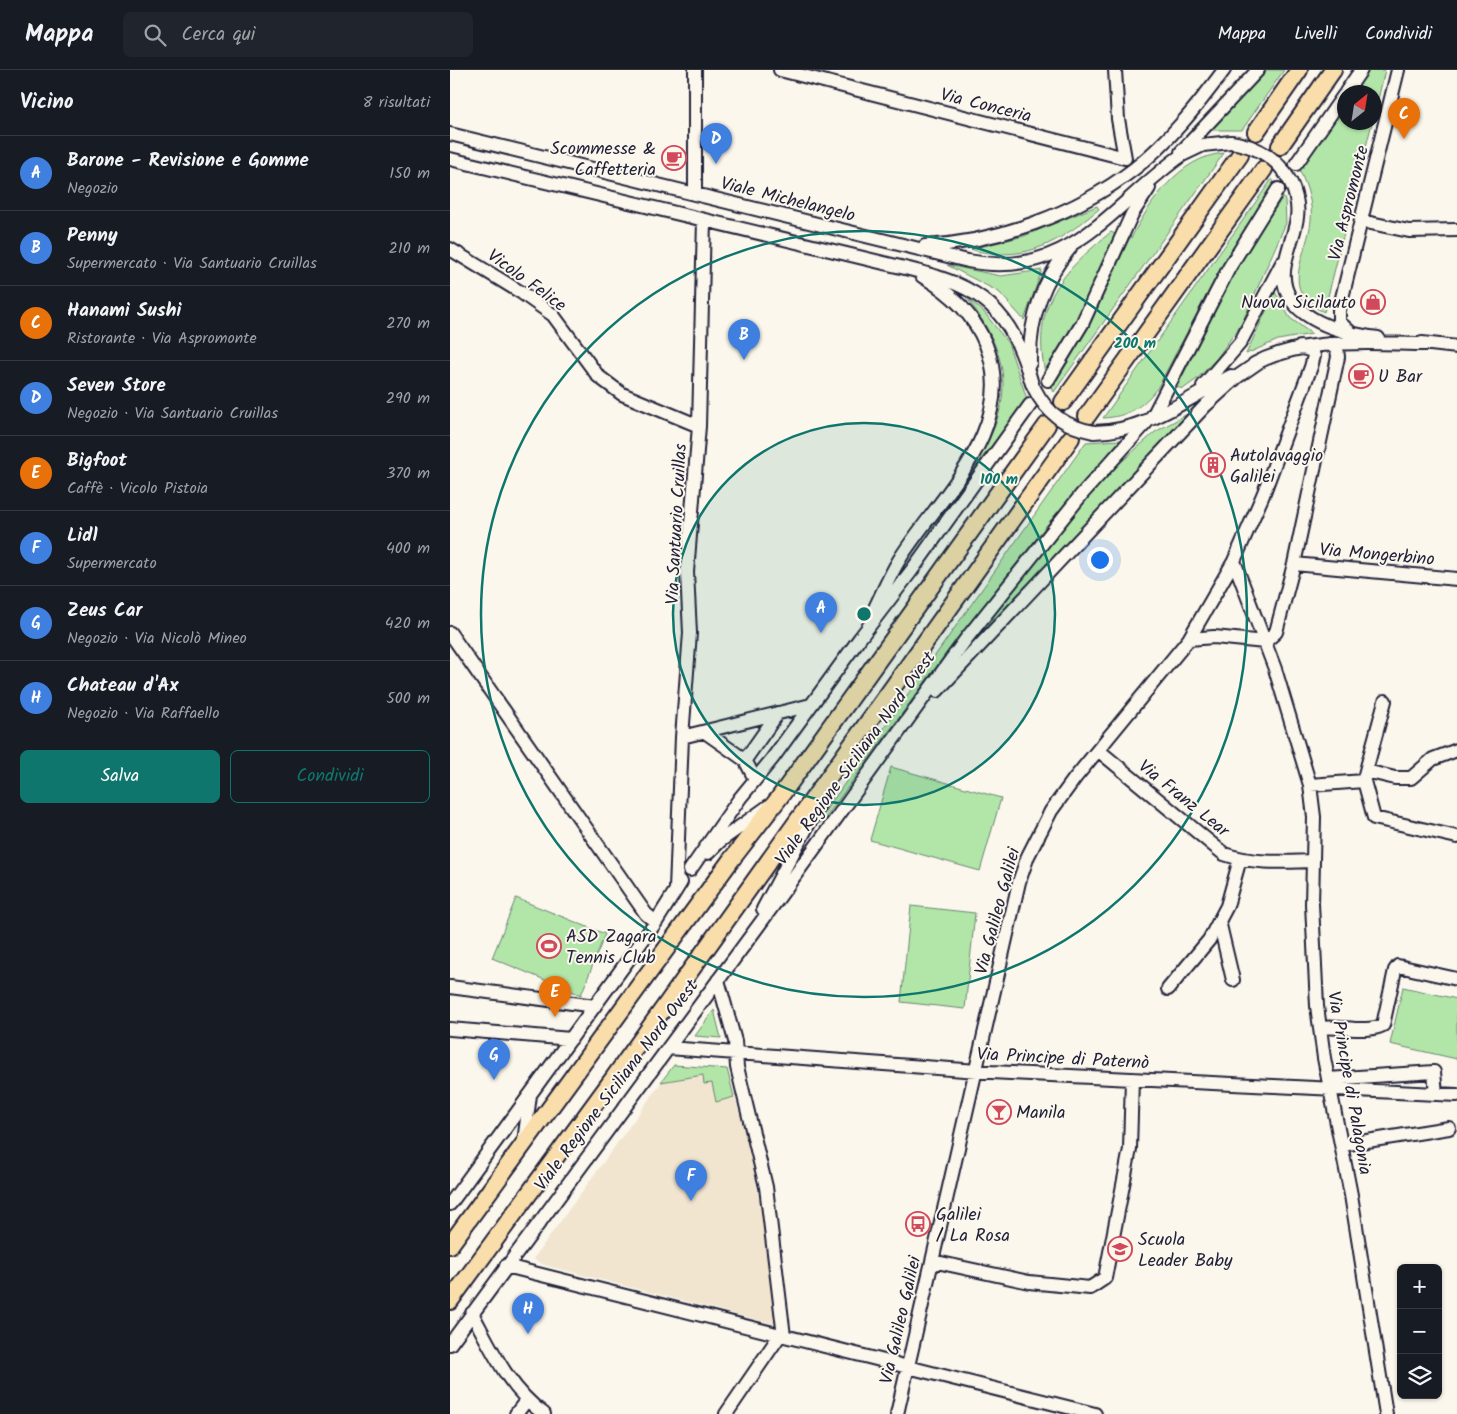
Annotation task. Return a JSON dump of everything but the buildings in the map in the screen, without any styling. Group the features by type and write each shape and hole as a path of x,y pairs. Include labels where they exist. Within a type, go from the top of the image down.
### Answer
{"main road":[{"path":"1256,132 1299,70"},
{"path":"1280,146 1333,70"},
{"path":"1063,402 1235,149"},
{"path":"1088,416 1264,169"},
{"path":"450,1245 731,860 779,798 1047,425"},
{"name":"Viale Regione Siciliana Nord Ovest","path":"450,1301 608,1086 1072,438"}],"street":[{"path":"695,70 695,194"},
{"name":"Via Conceria","path":"780,70 1125,158"},
{"path":"1115,70 1118,118 1125,158 1135,169"},
{"path":"1199,104 1224,70"},
{"path":"914,247 966,242 1020,227 1070,207 1135,169 1157,150 1199,104 1234,70"},
{"path":"1048,380 1082,324 1132,214 1147,191 1165,169 1258,70"},
{"path":"1351,85 1361,70"},
{"name":"Via Aspromonte","path":"1357,335 1342,326 1338,316 1398,70"},
{"path":"1296,164 1337,105"},
{"name":"Viale Michelangelo","path":"450,134 981,263 1009,266 1045,258 1075,243"},
{"path":"1033,386 1030,350 1037,309 1054,270 1075,243 1182,155 1214,143 1235,149 1251,146 1266,154 1278,165 1291,183 1298,204 1298,218 1284,265 1284,283 1288,295 1300,311 1324,324 1357,335 1457,347"},
{"path":"450,159 909,269 958,283 989,304 1014,334 1033,386 1044,406 1059,420 1076,428 1094,432 1127,428 1150,419 1260,361 1300,347 1329,344 1430,344"},
{"name":"Viale Regione Siciliana Nord Ovest","path":"450,1344 739,953 966,639 1082,494 1150,419 1171,384 1229,268 1278,189"},
{"name":"Via Santuario Cruillas","path":"676,889 682,737 690,633 688,572 699,426 704,220"},
{"path":"1361,221 1409,231 1457,230"},
{"name":"Vicolo Felice","path":"450,249 522,293 553,316 598,376 622,394 699,426"},
{"path":"1193,396 1219,370 1236,349 1288,252"},
{"path":"860,638 900,558 974,453 986,429 993,401 994,383 991,361 977,328 951,296 909,269"},
{"path":"1189,639 1214,637 1265,642 1276,632 1294,564 1338,356 1337,349 1329,344"},
{"name":"Via Galileo Galilei","path":"897,1414 1019,882 1028,856 1052,811 1098,750 1189,639 1234,561 1263,495 1311,367 1314,356 1312,350 1300,347"},
{"path":"867,775 952,673 1206,405 1237,377 1260,361"},
{"path":"450,1204 656,922 676,889 755,779 912,570 1030,405"},
{"name":"Via Principe di Palagonia","path":"1234,561 1265,642 1310,785 1314,817 1312,904 1320,1028 1342,1145 1386,1414"},
{"name":"Via Mongerbino","path":"1294,564 1457,578"},
{"path":"450,633 646,914 656,922"},
{"path":"1385,701 1365,776 1374,818 1457,838"},
{"path":"682,737 811,705"},
{"path":"744,760 778,713"},
{"path":"705,732 744,760 755,779"},
{"path":"739,953 851,745"},
{"name":"Via Franz Lear","path":"1098,750 1224,854 1240,859 1270,862 1313,861"},
{"path":"1310,785 1365,776 1411,778 1433,759 1457,750"},
{"path":"690,870 720,841 779,798"},
{"path":"1168,989 1210,940 1227,906 1240,859"},
{"path":"1219,921 1234,980"},
{"path":"1320,1028 1331,1026 1376,1029 1383,1025 1395,970 1398,966 1457,979"},
{"path":"718,980 737,1054 737,1067 766,1187 782,1335 726,1414"},
{"path":"450,987 595,1006"},
{"path":"450,1029 570,1039"},
{"name":"Via Principe di Paternò","path":"668,1048 976,1070 1132,1079 1330,1084 1457,1095"},
{"path":"1330,1084 1434,1072 1436,1094"},
{"path":"932,1261 1029,1282 1090,1288 1105,1278 1130,1149 1132,1079"},
{"path":"524,1143 530,1095"},
{"path":"1342,1145 1449,1128"},
{"path":"506,1266 1094,1414"},
{"path":"472,1313 508,1378 526,1401 544,1414"},
{"path":"516,1414 526,1401"}],"shaded area":[{"path":"674,1065 727,1069 749,1146 766,1235 777,1325 544,1265 533,1259"}],"green space":[{"path":"1266,70 1284,70 1242,130 1210,130"},
{"path":"1369,70 1385,70 1381,85 1358,85"},
{"path":"1337,116 1337,130 1370,130 1324,312 1310,303 1302,294 1298,283 1301,259 1311,220 1309,195 1300,171"},
{"path":"1224,153 1054,392 1051,386 1090,325 1129,239 1147,210 1168,183 1180,172 1208,156"},
{"path":"1272,179 1274,182 1221,268 1158,387 1134,410 1120,416 1103,418"},
{"path":"1283,197 1285,200 1286,223 1242,323 1217,358 1197,379 1183,389 1177,387 1241,259"},
{"path":"1097,206 1099,209 1075,228 1035,249 1006,254 980,252 971,249 1024,236"},
{"path":"1111,232 1115,234 1081,313 1045,373 1042,349 1043,327 1047,309 1054,292 1078,261"},
{"path":"947,265 1001,276 1042,270 1024,320 999,292"},
{"path":"1275,292 1290,318 1312,334 1278,340 1246,354"},
{"path":"967,298 984,312 1008,343 1027,399 967,478 993,430 1000,409 1003,388 1001,367 995,345"},
{"path":"1189,413 988,629 977,637 1057,533 1110,472 1155,432"},
{"path":"1120,440 1050,521 950,648 823,821 814,827 1086,442"},
{"path":"891,767 1001,798 980,871 870,840"},
{"name":"ASD Zagara Tennis Club","path":"516,898 605,934 581,995 492,958"},
{"path":"911,906 975,913 965,1009 901,1002"},
{"path":"1403,987 1457,999 1457,1059 1390,1044"},
{"path":"714,1010 721,1038 695,1036"},
{"path":"674,1065 727,1069 734,1097 716,1102 712,1083 704,1084 703,1075 661,1082"}],"place":[{"name":"Hanami Sushi","path":"1404,139"},
{"name":"Scommesse & Caffetteria","path":"674,158"},
{"name":"Seven Store","path":"716,164"},
{"name":"Nuova Sicilauto","path":"1373,302"},
{"name":"Penny","path":"744,360"},
{"name":"U Bar","path":"1361,376"},
{"name":"Autolavaggio Galilei","path":"1213,465"},
{"name":"Barone - Revisione e Gomme","path":"821,633"},
{"name":"ASD Zagara Tennis Club","path":"549,946"},
{"name":"Bigfoot","path":"555,1017"},
{"name":"Zeus Car","path":"494,1080"},
{"name":"Manila","path":"999,1112"},
{"name":"Lidl","path":"691,1201"},
{"name":"Galilei / La Rosa","path":"918,1224"},
{"name":"Scuola Leader Baby","path":"1120,1249"},
{"name":"Chateau d'Ax","path":"528,1334"}]}
